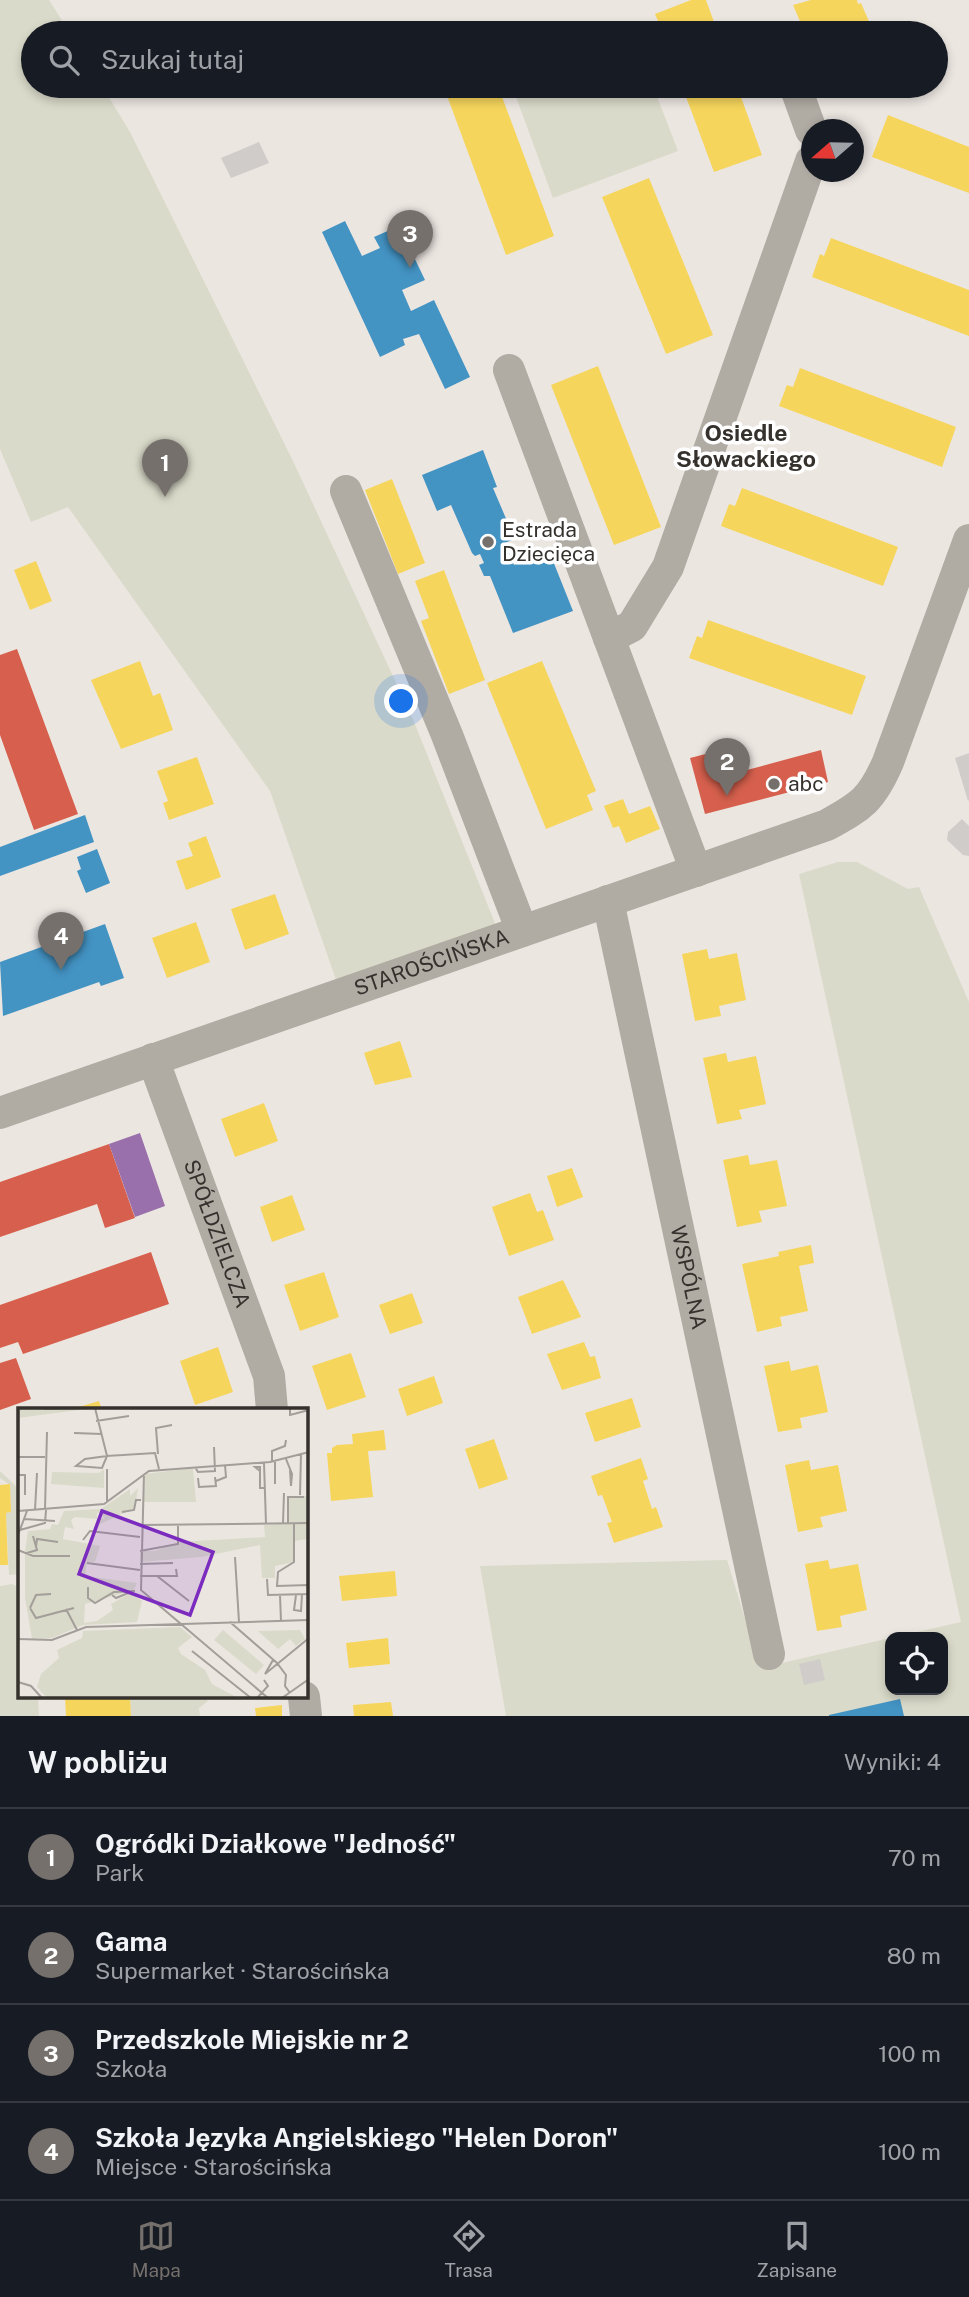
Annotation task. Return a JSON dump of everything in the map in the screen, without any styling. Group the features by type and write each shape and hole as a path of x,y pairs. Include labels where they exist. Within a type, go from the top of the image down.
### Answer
{"street":[{"path":"799,98 807,119"},
{"path":"609,638 632,626 668,567 804,182"},
{"path":"509,370 696,871"},
{"path":"346,491 447,735 522,931"},
{"name":"STAROŚCIŃSKA","path":"0,1113 827,825 860,807 876,790 880,781 969,540"},
{"name":"WSPÓLNA","path":"608,901 769,1654"},
{"name":"SPÓŁDZIELCZA","path":"153,1059 269,1376 272,1408"}],"green space":[{"path":"0,0 49,0 62,21 21,21 21,98 109,98 130,132 293,461 412,717 501,938 341,994 270,791 68,507 31,522 0,449"},
{"path":"516,98 658,98 678,151 553,198"},
{"path":"838,862 857,862 908,889 919,887 969,1002 969,1716 506,1716 480,1566 727,1560 760,1668 885,1639 885,1695 948,1695 948,1632 917,1632 961,1622 799,874"},
{"path":"0,1471 18,1488 18,1574 9,1575 6,1513 11,1512 10,1485 0,1478"},
{"path":"12,1584 18,1587 18,1699 38,1699 39,1716 0,1716 0,1586"},
{"path":"130,1699 208,1701 199,1708 200,1716 131,1716"}],"building: Mieszkania":[{"path":"691,0 706,0 714,21 658,21 655,14"},
{"path":"811,0 857,0 869,21 800,21 793,5"},
{"path":"448,98 502,98 554,236 506,255"},
{"path":"686,98 741,98 762,155 714,172"},
{"path":"888,115 969,147 969,193 872,157"},
{"path":"649,178 713,335 666,354 602,197"},
{"path":"831,238 969,290 969,336 812,277 820,254 824,256"},
{"path":"598,366 661,527 614,545 551,385"},
{"path":"800,368 956,427 942,467 779,406 787,385 793,387"},
{"path":"392,479 425,563 398,574 365,490"},
{"path":"742,488 898,547 883,586 721,526 729,504 735,506"},
{"path":"36,561 52,601 30,610 14,570"},
{"path":"444,570 485,680 449,694 421,621 429,618 415,581"},
{"path":"708,620 866,676 852,715 689,658 697,636 702,638"},
{"path":"140,661 153,696 160,693 173,730 121,749 91,680"},
{"path":"542,661 596,791 587,795 593,810 546,829 487,683"},
{"path":"197,757 214,804 169,820 163,803 168,801 157,771"},
{"path":"623,799 629,814 650,806 660,829 626,843 619,826 613,828 604,806"},
{"path":"206,836 221,877 186,890 176,861 193,856 188,843"},
{"path":"275,894 289,934 245,950 231,909"},
{"path":"196,922 210,962 167,978 152,938"},
{"path":"707,949 709,959 737,953 746,1000 719,1006 721,1016 695,1021 682,954"},
{"path":"400,1041 412,1077 375,1085 364,1053"},
{"path":"726,1053 728,1062 756,1056 766,1104 739,1110 742,1119 717,1124 703,1058"},
{"path":"264,1103 278,1141 235,1157 221,1119"},
{"path":"748,1155 750,1165 777,1160 787,1206 759,1211 762,1222 737,1227 723,1160"},
{"path":"572,1168 583,1197 557,1207 547,1176"},
{"path":"530,1193 537,1212 543,1210 554,1240 509,1256 492,1207"},
{"path":"292,1195 305,1230 272,1242 260,1207"},
{"path":"811,1245 814,1263 799,1266 808,1311 780,1317 782,1326 757,1332 742,1264 779,1256 778,1252"},
{"path":"324,1272 339,1317 300,1331 284,1285"},
{"path":"563,1280 581,1317 532,1334 518,1297"},
{"path":"412,1293 423,1323 390,1334 379,1305"},
{"path":"584,1342 590,1357 595,1356 601,1378 562,1390 547,1354"},
{"path":"218,1347 233,1392 195,1405 180,1361"},
{"path":"351,1353 366,1397 327,1410 312,1366"},
{"path":"789,1361 791,1371 818,1365 828,1412 800,1418 802,1428 778,1432 764,1366"},
{"path":"434,1376 443,1403 407,1416 398,1389"},
{"path":"632,1398 641,1427 595,1442 585,1413"},
{"path":"99,1401 101,1408 75,1408"},
{"path":"384,1430 386,1450 368,1451 373,1497 331,1501 327,1453 332,1453 332,1448 337,1445 353,1444 352,1434"},
{"path":"494,1439 508,1479 479,1489 465,1449"},
{"path":"641,1458 648,1479 643,1481 652,1509 656,1507 663,1527 614,1543 607,1523 612,1522 602,1495 598,1496 591,1476"},
{"path":"809,1460 811,1470 838,1465 847,1511 820,1517 823,1527 798,1532 785,1465"},
{"path":"10,1484 11,1512 6,1513 8,1565 0,1565 0,1485"},
{"path":"828,1560 830,1569 858,1564 867,1610 840,1616 842,1627 817,1631 805,1564"},
{"path":"395,1571 397,1596 342,1601 339,1576"},
{"path":"388,1638 390,1664 349,1668 346,1643"},
{"path":"65,1699 130,1699 131,1716 66,1716"},
{"path":"391,1702 393,1716 354,1716 353,1705"},
{"path":"282,1705 282,1716 256,1716 255,1708"}],"building: Handel":[{"path":"17,649 78,814 34,830 0,735 0,655"},
{"path":"741,745 747,770 821,750 828,782 705,814 690,758"},
{"path":"109,1144 135,1218 105,1228 97,1204 0,1237 0,1182"},
{"path":"151,1252 169,1304 23,1354 18,1342 0,1348 0,1305"},
{"path":"16,1358 31,1399 0,1410 0,1363"}],"building: Biura":[{"path":"140,1133 165,1206 135,1217 109,1144"}],"building: Szkoły":[{"path":"345,221 362,256 380,248 374,237 399,226 425,280 402,290 411,311 434,300 470,377 445,389 419,334 403,339 405,345 380,357 322,232"},
{"name":"Estrada Dziecięca","path":"483,450 497,487 493,488 513,535 512,540 505,543 514,565 549,551 573,611 513,633 490,576 484,576 479,565 484,563 480,554 475,556 472,553 451,505 437,511 422,475"},
{"path":"85,815 94,842 0,876 0,847"},
{"path":"97,849 110,883 86,893 77,871 81,869 77,857"},
{"path":"105,924 124,978 101,986 99,982 3,1016 0,962"},
{"path":"900,1699 904,1716 829,1716 829,1715"}],"building: Inne":[{"path":"259,142 269,163 231,178 221,158"},
{"path":"969,753 969,800 968,801 955,758"},
{"path":"962,819 969,826 969,856 963,855 947,840 948,832"},
{"path":"820,1659 825,1680 804,1685 799,1664"}],"place":[{"name":"Przedszkole Miejskie nr 2","path":"410,268"},
{"name":"Ogródki Działkowe \"Jedność\"","path":"165,497"},
{"name":"Estrada Dziecięca","path":"488,542"},
{"name":"abc","path":"774,784"},
{"name":"Gama","path":"727,796"},
{"name":"Szkoła Języka Angielskiego \"Helen Doron\"","path":"61,970"}],"district":[{"name":"Osiedle Słowackiego","path":"746,446"}]}
